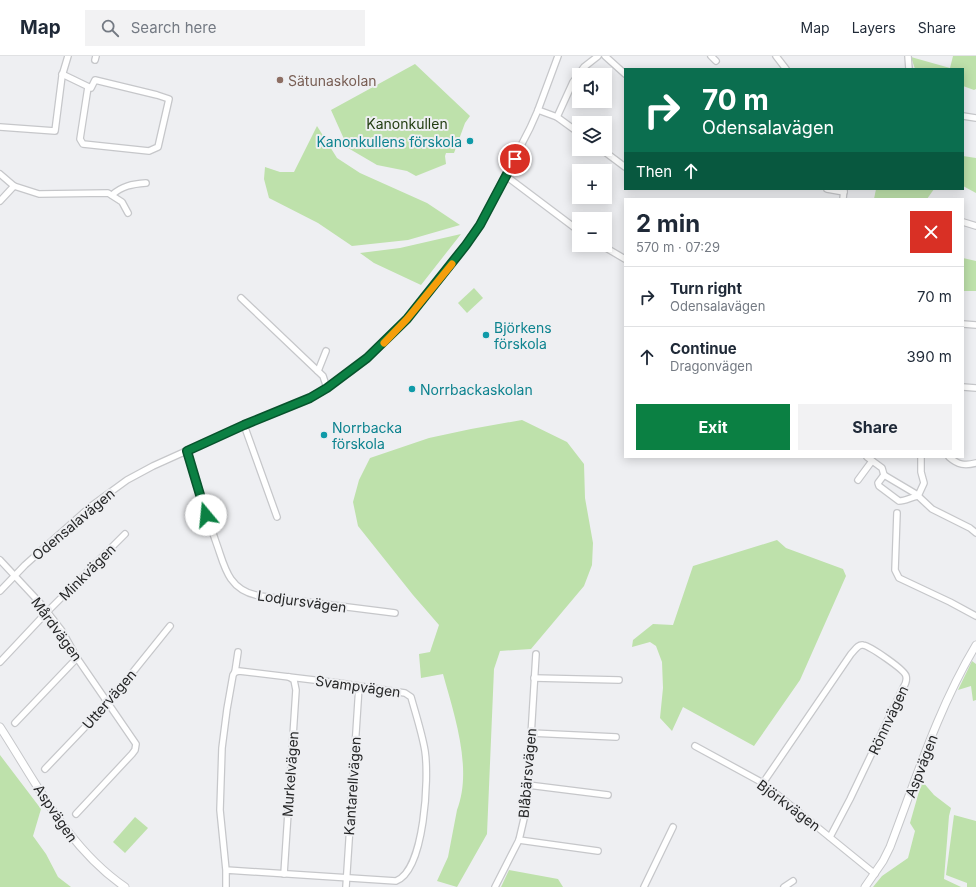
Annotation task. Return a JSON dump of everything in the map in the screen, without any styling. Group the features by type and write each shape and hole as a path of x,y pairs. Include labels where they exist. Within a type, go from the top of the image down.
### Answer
{"street":[{"path":"0,127 24,130 55,131 62,74 68,56"},
{"name":"Odensalavägen","path":"0,591 14,575 100,498 127,480 244,425 304,401 327,388 367,358 403,324 466,245 480,225 538,110 558,56"},
{"path":"556,117 573,82 584,67 598,56"},
{"path":"605,56 624,73"},
{"path":"710,56 716,61"},
{"path":"776,56 785,68"},
{"path":"908,56 909,68"},
{"path":"62,74 91,88 95,80 169,99 158,147 149,151 83,144 80,139 88,87"},
{"path":"538,110 556,117 572,128"},
{"path":"964,116 976,118"},
{"path":"610,156 624,165"},
{"path":"0,174 14,186 39,194 108,193 122,202 128,214"},
{"path":"506,176 572,226"},
{"path":"112,195 116,191 130,184 146,183"},
{"path":"0,201 14,186"},
{"path":"964,222 976,226"},
{"path":"612,251 624,258"},
{"path":"241,298 323,376 327,388"},
{"path":"964,324 976,325"},
{"path":"318,371 326,351"},
{"path":"964,386 976,388"},
{"path":"244,425 277,517"},
{"name":"Lodjursvägen","path":"187,451 206,515 226,570 238,587 250,594 260,596 395,613"},
{"path":"918,496 924,483 921,472 921,458"},
{"path":"950,458 956,463 962,465 976,463"},
{"path":"858,480 869,459 882,468 884,475 918,496 932,510 970,528 976,533"},
{"path":"884,475 878,483 879,486 899,501 903,501 912,496 918,496"},
{"path":"897,513 896,570 899,578 976,616"},
{"name":"Minkvägen","path":"0,662 47,612 125,534"},
{"name":"Mårdvägen","path":"0,560 62,631 77,658 135,740 135,750 76,814"},
{"name":"Uttervägen","path":"45,769 108,703 170,626"},
{"name":"Rönnvägen","path":"763,783 858,646 862,645 870,648 896,666 906,675 907,678 850,799 830,836"},
{"name":"Aspvägen","path":"866,887 890,848 941,713 956,681 976,646"},
{"path":"226,887 226,870 220,810 222,748 228,702 238,652"},
{"name":"Blåbärsvägen","path":"495,887 518,840 526,810 536,654"},
{"path":"15,723 77,658"},
{"name":"Svampvägen","path":"226,870 396,881 401,879 406,874 417,849 426,800 425,750 411,697 405,692 239,671 235,672"},
{"name":"Murkelvägen","path":"284,874 296,690 294,680 289,677"},
{"path":"534,678 619,680"},
{"name":"Kantarellvägen","path":"346,887 359,686"},
{"name":"Aspvägen","path":"0,727 70,835 92,860 114,880 125,887"},
{"path":"531,733 616,737"},
{"name":"Björkvägen","path":"695,746 763,783 875,874"},
{"path":"528,785 608,795"},
{"path":"644,887 673,827"},
{"path":"518,840 598,851"},
{"path":"784,887 793,880"}],"green space":[{"path":"953,56 976,56 976,89 974,90 964,86 964,68 950,68"},
{"path":"911,57 950,68 915,68"},
{"name":"Kanonkullen","path":"415,64 470,116 465,123 454,153 446,153 446,164 416,176 407,171 377,165 348,148 331,110"},
{"path":"317,126 337,158 360,173 427,203 460,225 408,240 352,246 318,223 269,198 264,179 265,167 280,172 294,172"},
{"path":"964,156 976,158 976,193 964,187"},
{"path":"876,190 933,190 928,198 874,198"},
{"path":"461,234 421,285 374,263 360,253 400,248"},
{"path":"964,258 976,261 976,291 964,291"},
{"path":"474,288 483,298 467,313 458,303"},
{"path":"522,420 567,442 584,464 585,498 593,543 592,565 584,586 531,649 500,651 494,669 487,834 457,887 437,881 448,857 461,794 463,759 452,706 443,674 421,678 419,654 430,652 439,625 358,526 353,502 359,480 370,458 429,438"},
{"path":"777,540 786,548 843,569 846,576 800,680 754,746 683,707 672,731 660,718 663,688 662,662 656,646 650,642 632,647 633,640 653,624 673,625 693,566"},
{"path":"972,661 976,664 976,700 973,701 971,686 958,690"},
{"path":"0,755 41,809 33,836 46,854 58,877 71,887 0,887"},
{"path":"922,781 934,795 951,808 949,816 944,879 961,887 873,887 882,876 908,858 915,831 910,823"},
{"path":"954,815 976,821 976,887 967,887 967,883 946,875"},
{"path":"135,817 148,828 125,853 113,842"},
{"path":"509,870 558,879 563,887 501,887"}],"slow traffic":[{"path":"384,343 407,319 452,264"}],"place":[{"name":"Sätunaskolan","path":"280,80"},
{"name":"Kanonkullens förskola","path":"470,141"},
{"name":"Björkens förskola","path":"486,335"},
{"name":"Norrbackaskolan","path":"412,389"},
{"name":"Norrbacka förskola","path":"324,435"}],"route":[{"path":"206,515 187,451 244,425 310,398 350,372 367,358 407,319 466,245 480,225 515,159"}]}
